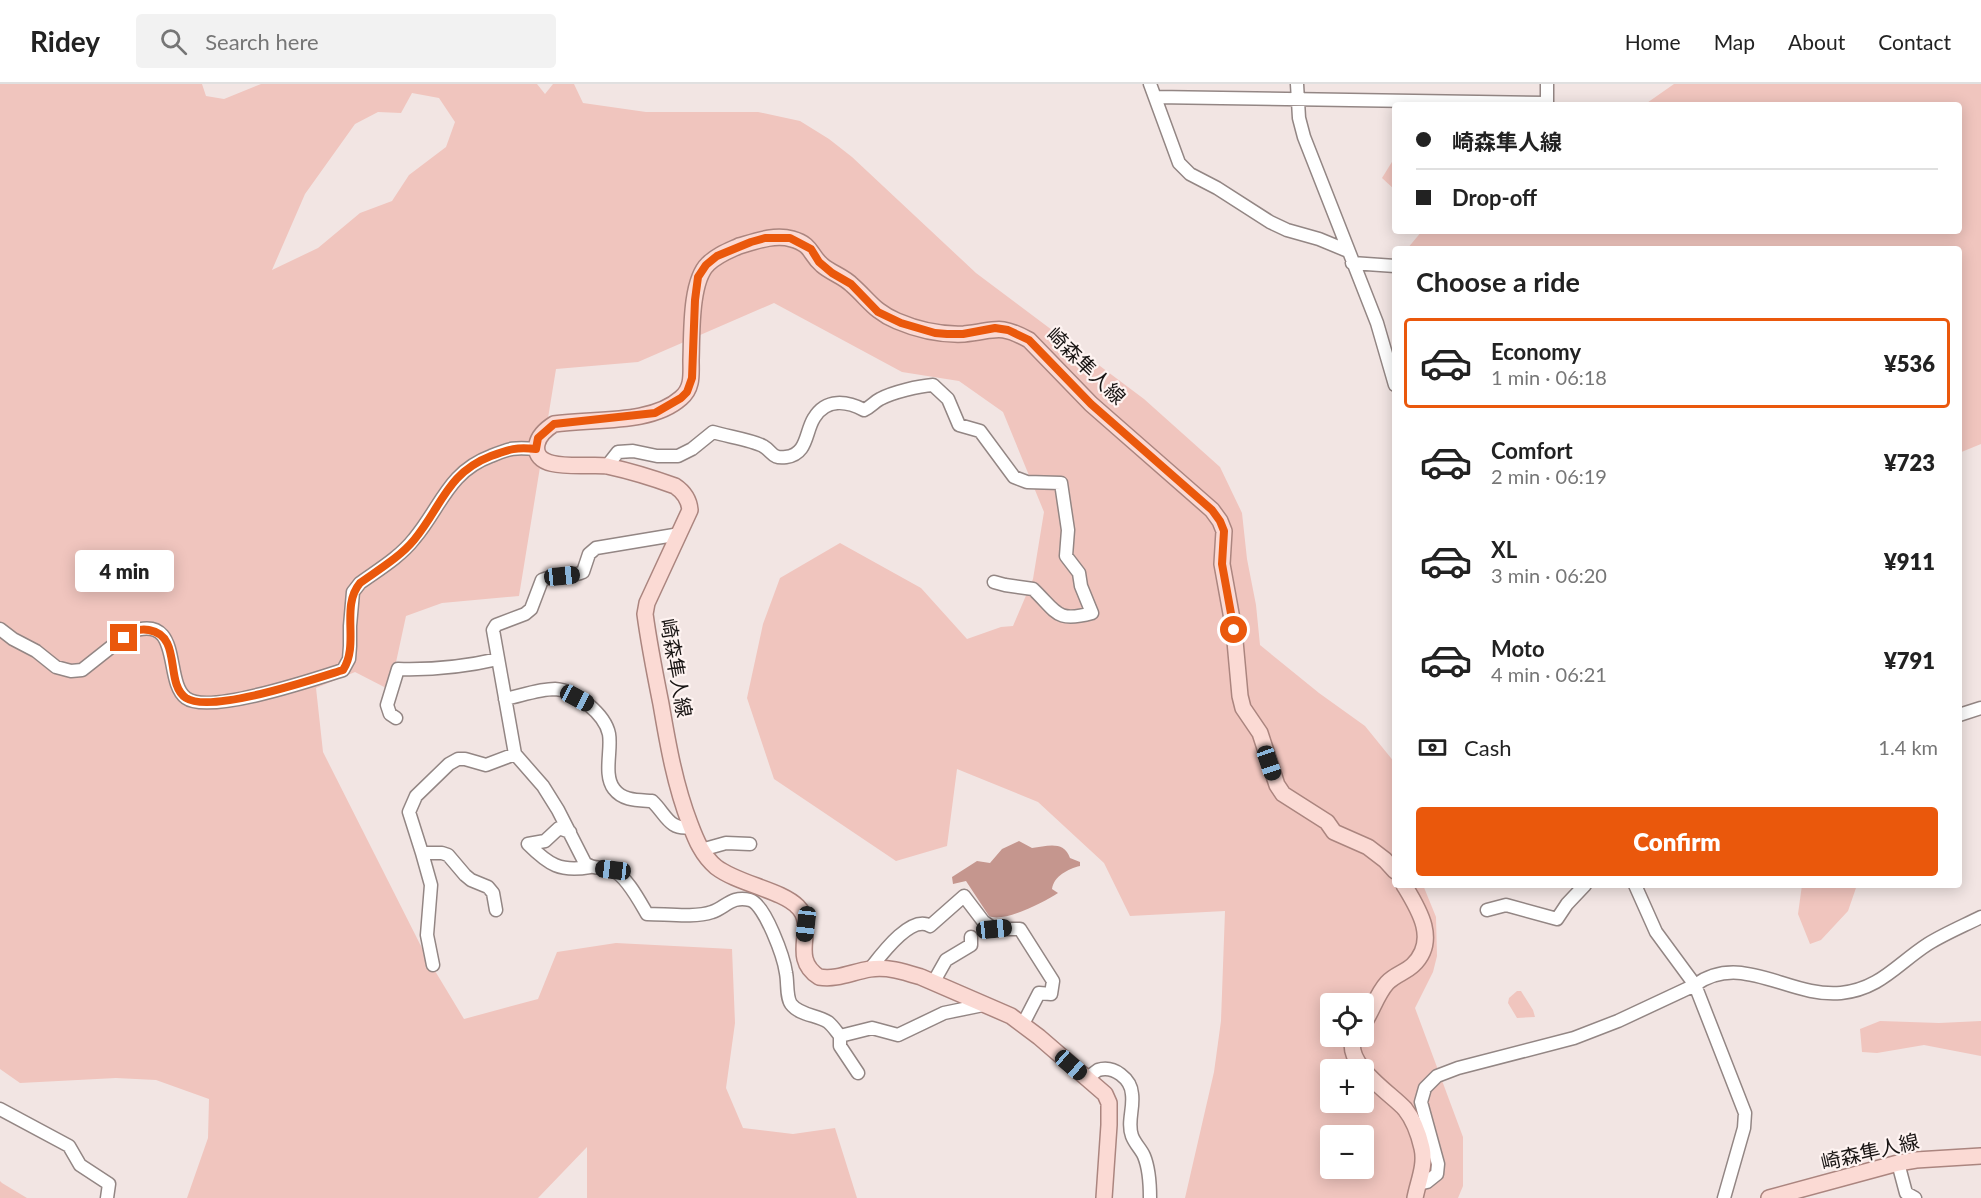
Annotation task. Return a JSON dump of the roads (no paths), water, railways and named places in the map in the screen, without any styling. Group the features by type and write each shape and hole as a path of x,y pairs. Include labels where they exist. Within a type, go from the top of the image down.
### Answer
{"main road":[{"name":"崎森隼人線","path":"1104,1198 1109,1103 1099,1087 1011,1016 906,972 878,968 831,978 819,977 808,967 803,955 806,924 800,909 787,899 715,866 701,850 674,777 645,614 652,590 690,510 688,499 682,490 675,486 607,466 591,464 555,466 540,457 536,449 538,438 554,424 655,413 681,398 687,392 692,378 698,277 706,265 717,256 765,238 790,238 811,249 819,262 851,284 878,312 901,323 935,333 963,334 995,328 1017,333 1029,340 1091,404 1212,510 1220,521 1224,531 1222,564 1234,630 1240,696 1243,708 1260,733 1277,785 1283,794 1327,822 1334,832 1368,848 1392,868"},
{"path":"1374,1006 1389,981 1414,964 1422,954 1425,933 1423,922 1420,911 1406,888"},
{"path":"1352,1047 1370,1078 1400,1104 1410,1118 1424,1156 1416,1191"},
{"name":"崎森隼人線","path":"1769,1198 1898,1163 1981,1156"}],"street":[{"path":"1150,84 1179,163 1190,174 1217,188 1270,222 1348,251"},
{"path":"1297,84 1297,99 1304,137 1377,323 1392,369"},
{"path":"1547,84 1547,102"},
{"path":"1155,97 1484,102"},
{"path":"1352,263 1392,266"},
{"path":"607,466 618,452 633,451 657,456 678,456 693,449 713,432 763,446 773,456 796,455 805,444 814,417 824,408 843,402 851,403 864,410 880,399 923,386 933,386 948,399 959,425 980,431 1014,477 1027,482 1061,483 1068,530 1066,556 1079,573 1081,586 1092,613 1067,618 1053,611 1033,589 994,582"},
{"path":"0,629 36,651 56,667 71,671 82,670 130,632 139,629 155,631 163,635 168,645 180,690 186,698 204,703 231,700 292,687 343,670 349,658 353,592 360,583 413,542 451,483 470,466 516,447 536,449"},
{"path":"590,867 580,855 570,832 543,786 515,754 493,630 496,625 525,614 531,609 542,580 583,572 589,554 596,548 680,534"},
{"path":"396,718 390,714 387,705 398,669 435,670 498,659"},
{"path":"505,699 554,689 564,691 590,705 604,721 609,734 610,774 615,790 624,798 652,801 673,825 681,828 691,826"},
{"path":"1962,714 1981,708"},
{"path":"433,965 427,935 431,885 409,812 416,796 449,764 458,759 486,765 515,754"},
{"path":"570,832 559,828 545,841 528,844 547,862 556,866 569,869 590,867 613,870 629,885 647,914 713,912 735,900 751,900 759,906 781,950 789,1002 796,1010 827,1021 840,1035 840,1046 858,1073"},
{"path":"701,850 726,843 750,844"},
{"path":"422,853 448,855 471,880 488,886 493,893 496,910"},
{"path":"1487,910 1506,905 1557,919 1567,904 1583,888"},
{"path":"1636,888 1656,932 1695,985 1745,1113 1744,1128 1724,1198"},
{"path":"870,969 901,934 918,923 924,923 930,927 964,896 983,921 994,929 1020,929 1053,981 1051,994 1039,993 1023,1024"},
{"path":"1416,1191 1437,1174 1438,1164 1421,1102 1425,1088 1437,1076 1458,1068 1574,1038 1618,1021 1695,985 1704,978 1720,973 1752,974 1812,993 1861,990 1928,944 1981,917"},
{"path":"933,983 943,963 951,955 971,945 971,937"},
{"path":"840,1035 872,1028 898,1035 944,1013 982,1005"},
{"path":"1087,1078 1098,1071 1111,1070 1119,1072 1128,1083 1132,1093 1129,1125 1146,1163 1150,1198"},
{"path":"0,1109 69,1146 80,1165 109,1184 107,1198"},
{"path":"1898,1163 1905,1193 1915,1198"}]}
